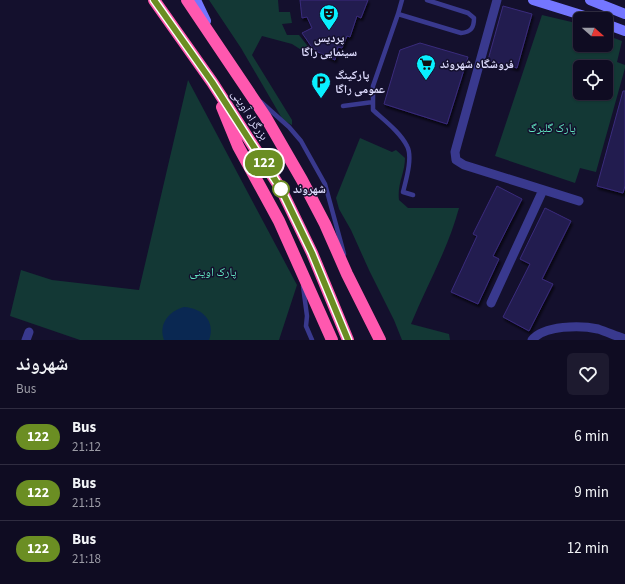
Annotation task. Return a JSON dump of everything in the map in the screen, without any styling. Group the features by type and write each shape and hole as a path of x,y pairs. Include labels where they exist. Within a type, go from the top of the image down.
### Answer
{"highway":[{"name":"بزرگراه آوینی","path":"154,0 212,82 281,189 312,253 348,340"},
{"name":"بزرگراه آوینی","path":"187,0 265,116 302,180 325,224 347,274 380,340"},
{"path":"212,82 238,146 279,221 332,340"}],"street":[{"path":"196,0 216,43"},
{"path":"497,0 455,152 456,160 464,165 579,201"},
{"path":"533,0 555,3 577,12"},
{"path":"590,0 625,14"},
{"path":"613,27 625,31"},
{"path":"491,303 542,190"},
{"path":"532,340 534,337 547,330 570,327 585,327 601,330 625,339"}],"lane":[{"path":"402,0 373,86 373,110 396,131 408,147 409,168 403,192 413,195"},
{"path":"398,14 461,33 472,29 474,18 468,13 426,0"},
{"path":"247,89 289,127 301,141 325,184 343,249 347,274"},
{"path":"343,106 373,102"},
{"path":"297,259 304,293 307,316 306,326 312,340"}],"green space":[{"path":"209,0 278,0 279,12 290,12 292,23 282,24 287,35 299,35 317,56 303,51 292,44 262,36 252,55 292,120 292,125 283,120 241,48"},
{"name":"پارک گلبرگ","path":"542,15 573,22 573,52 613,52 613,38 622,41 617,62 625,65 625,68 596,172 580,168 575,183 495,156"},
{"name":"پارک اوینی","path":"188,80 297,285 279,340 80,340 10,316 21,270 52,280 139,290"},
{"path":"360,138 392,152 396,150 405,158 399,189 399,200 408,208 459,208 449,238 411,324 449,334 450,340 402,340 351,230 339,209 336,198"}],"water":[{"path":"184,307 196,310 206,317 211,327 209,340 164,340 162,329 166,319 169,315"}],"building":[{"name":"پردیس سینمایی راگا","path":"300,0 368,0 361,18 357,16 350,37 347,36 342,48 338,47 335,60 318,52 311,46 302,33 312,28 307,17 302,18"},
{"path":"503,6 532,14 517,68 488,60"},
{"name":"فروشگاه شهروند","path":"420,43 468,57 447,124 384,104 400,50"},
{"path":"623,91 625,91 625,186 623,193 597,186"},
{"path":"497,186 522,199 493,256 499,259 478,304 451,292 477,236 473,234"},
{"path":"545,208 571,221 542,279 553,284 529,331 503,317 530,264 520,259"}],"bus line":[{"name":"122","path":"154,0 212,82 281,189 312,253 348,340"}],"place":[{"name":"پردیس سینمایی راگا","path":"329,31"},
{"name":"فروشگاه شهروند","path":"426,81"},
{"name":"پارکینگ عمومی راگا","path":"321,99"},
{"name":"شهروند","path":"281,189"}]}
